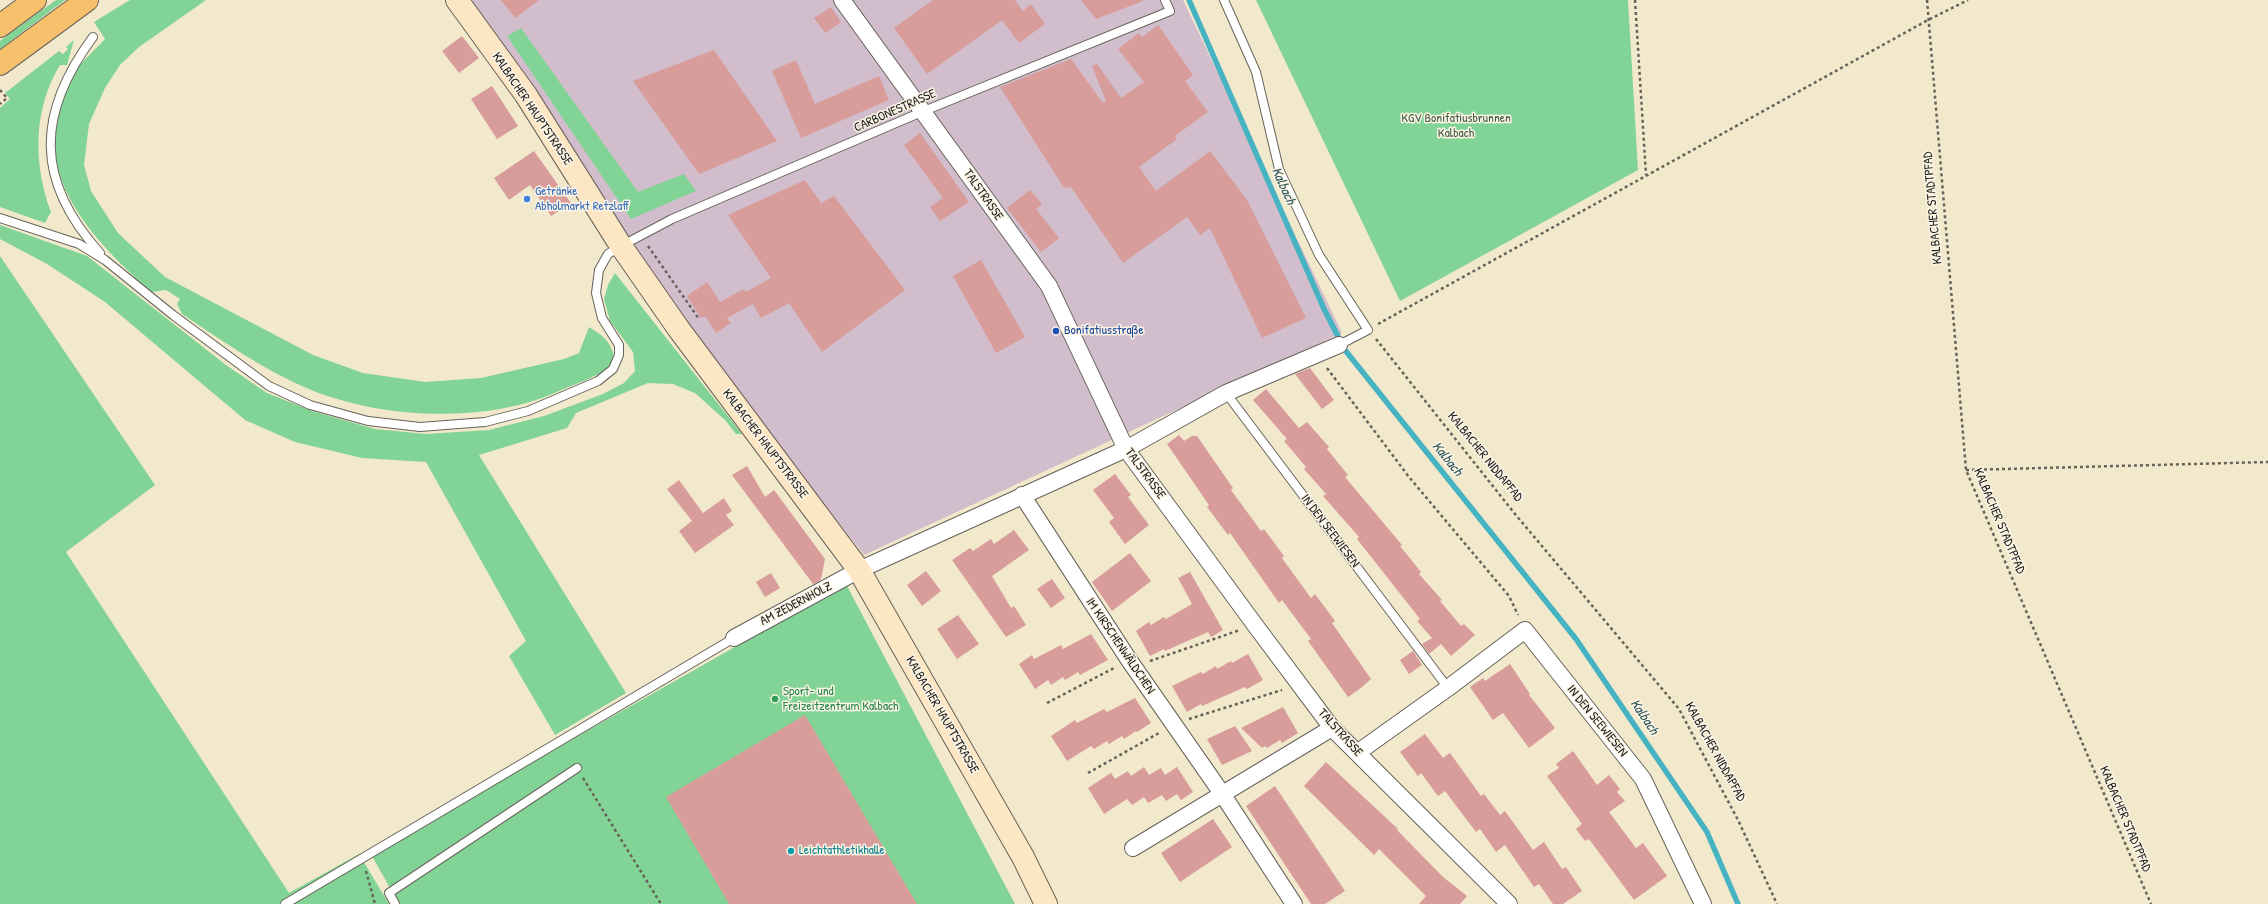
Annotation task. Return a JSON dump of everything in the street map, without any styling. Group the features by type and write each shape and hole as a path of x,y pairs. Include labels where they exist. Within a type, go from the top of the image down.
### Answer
{"highway":[{"path":"0,26 35,0"},
{"path":"0,64 87,0"}],"street":[{"name":"KALBACHER HAUPTSTRASSE","path":"457,0 526,95 621,246 678,328 859,570 1023,857 1046,904"},
{"name":"TALSTRASSE","path":"842,0 924,111 1049,286 1126,449 1255,625 1332,728 1509,904"},
{"path":"859,570 1126,449 1226,393 1339,345"},
{"name":"IM KIRSCHENWÄLDCHEN","path":"1022,495 1131,664 1223,795 1294,904"},
{"name":"AM ZEDERNHOLZ","path":"734,638 859,570"},
{"path":"1357,753 1448,688 1525,630"},
{"name":"IN DEN SEEWIESEN","path":"1525,630 1643,779 1703,904"},
{"path":"1133,848 1332,728"}],"lane":[{"name":"CARBONESTRASSE","path":"105,260 173,315 269,386 310,405 368,421 420,427 485,422 528,411 598,381 613,369 619,355 619,345 602,318 596,293 599,270 608,254 672,219 924,111 1170,11 1165,0"},
{"path":"1224,0 1256,72 1279,170 1319,254 1368,330 1339,345"},
{"path":"93,37 81,53 60,99 52,130 50,150 54,178 66,207 83,235 105,260"},
{"path":"0,218 78,244 105,260"},
{"name":"IN DEN SEEWIESEN","path":"1226,393 1448,688"},
{"path":"285,904 734,638"},
{"path":"396,904 389,893 577,768"}],"path":[{"path":"1635,0 1646,175"},
{"name":"KALBACHER STADTPFAD","path":"1927,0 1966,470 2150,904"},
{"path":"1368,330 1646,175 1928,20 1968,0"},
{"path":"0,90 7,98 0,104"},
{"path":"641,236 702,324"},
{"name":"KALBACHER NIDDAPFAD","path":"1368,330 1515,514 1679,709 1738,820 1777,904"},
{"path":"1317,354 1409,477 1509,596 1525,630"},
{"path":"1966,470 2268,462"},
{"path":"1047,703 1131,664 1255,625"},
{"path":"1088,773 1173,724 1299,684"},
{"path":"577,768 661,904"},
{"path":"364,866 370,881 375,904"}],"shaded area":[{"path":"457,0 1183,0 1342,333 864,555 621,246"}],"green space":[{"path":"56,0 65,0 0,49 0,41"},
{"path":"130,0 206,0 139,47 120,65 105,88 89,124 84,165 91,191 118,233 165,277 313,355 363,373 425,382 481,378 564,359 579,353 589,327 602,336 611,347 614,357 610,365 599,374 557,392 529,402 498,409 466,413 433,414 400,412 368,407 337,399 309,389 259,364 182,314 177,304 180,299 166,290 151,292 103,245 83,220 67,194 57,166 55,136 60,105 76,71 86,58 105,39 94,22"},
{"name":"KGV Bonifatiusbrunnen Kalbach","path":"1256,0 1628,0 1638,170 1400,301"},
{"path":"521,28 638,192 684,174 696,191 631,219 507,36"},
{"path":"74,40 67,65 60,65 51,82 41,118 39,156 41,175 51,212 45,223 0,207 0,108 10,99 5,93 59,51 63,54 68,49 66,47"},
{"path":"0,225 87,256 226,365 267,393 312,411 375,429 426,434 489,430 544,416 603,394 624,383 635,371 633,352 610,321 604,299 608,285 615,273 742,434 736,434 725,420 695,393 673,384 648,383 576,413 567,428 479,455 626,693 555,735 509,656 526,641 426,462 362,458 295,442 245,420 105,302 47,264 0,239"},
{"path":"0,256 155,485 66,552 289,893 359,854 389,904 0,904"},
{"name":"Sport- und Freizeitzentrum Kalbach","path":"846,584 1015,904 399,904 372,856 553,750"}],"building":[{"path":"501,0 539,0 515,18"},
{"path":"933,0 1015,0 1023,11 1031,4 1045,24 1019,43 1002,20 927,74 894,28"},
{"path":"1081,0 1143,0 1143,1 1096,19"},
{"path":"831,7 841,22 825,33 814,18"},
{"path":"1158,25 1193,75 1185,81 1208,112 1175,136 1177,139 1139,167 1156,191 1210,151 1247,200 1306,318 1262,338 1210,228 1200,235 1187,217 1123,263 1071,187 1064,188 1000,87 1071,59 1103,103 1106,101 1092,66 1097,64 1121,98 1144,82 1118,49 1139,33 1142,37"},
{"path":"462,36 479,58 459,73 442,51"},
{"path":"714,50 777,141 699,174 633,81"},
{"path":"796,60 815,104 879,76 889,100 801,138 772,71"},
{"path":"492,86 518,126 497,139 471,99"},
{"path":"920,133 969,202 940,221 930,207 943,198 904,145"},
{"path":"534,151 571,203 551,216 530,185 509,200 494,178"},
{"path":"805,180 821,203 834,196 905,290 822,352 789,303 761,318 753,304 727,318 731,323 716,333 705,316 701,318 687,296 707,282 720,302 744,289 746,292 771,278 728,215"},
{"path":"1030,190 1042,204 1036,209 1059,238 1041,252 1007,208"},
{"path":"981,260 1025,337 996,353 953,276"},
{"path":"1310,368 1334,400 1322,409 1295,374"},
{"path":"1266,389 1299,428 1307,422 1329,447 1327,449 1348,475 1345,477 1402,545 1400,546 1421,572 1419,574 1442,600 1440,601 1461,626 1464,624 1475,635 1451,656 1441,644 1429,654 1422,644 1432,638 1417,621 1420,619 1357,539 1359,537 1323,496 1326,494 1304,469 1306,467 1284,441 1287,439 1253,400"},
{"path":"1179,435 1184,441 1192,436 1197,436 1233,488 1231,490 1261,531 1264,529 1284,556 1282,558 1311,598 1315,594 1335,621 1332,623 1371,679 1348,697 1308,641 1311,639 1282,600 1279,603 1230,533 1228,535 1207,507 1209,505 1167,444"},
{"path":"747,466 765,497 774,490 825,559 821,579 818,582 813,584 732,475"},
{"path":"1115,474 1131,495 1128,497 1149,525 1125,544 1109,522 1114,518 1093,490"},
{"path":"679,480 703,513 724,498 732,511 726,515 734,525 695,553 679,531 692,521 667,489"},
{"path":"1014,530 1029,550 992,576 1011,608 1014,606 1026,625 1006,637 952,560 970,548 973,551 991,539 994,544"},
{"path":"1130,553 1151,581 1112,611 1092,582"},
{"path":"926,571 941,591 922,606 907,585"},
{"path":"1190,572 1223,630 1211,637 1208,632 1150,656 1136,631 1149,622 1151,625 1164,617 1166,619 1192,604 1178,578"},
{"path":"771,573 780,588 765,597 756,582"},
{"path":"1052,579 1065,598 1051,608 1037,589"},
{"path":"958,615 979,644 957,659 937,629"},
{"path":"1091,634 1108,660 1080,675 1078,672 1065,680 1063,677 1051,685 1048,680 1035,689 1019,664 1032,655 1034,659 1061,645 1063,649"},
{"path":"1413,651 1422,665 1409,674 1400,660"},
{"path":"1248,654 1263,680 1247,689 1245,687 1202,706 1201,704 1187,712 1172,686 1201,672 1203,674 1216,666 1217,669 1231,661 1232,663"},
{"path":"1510,664 1530,694 1529,695 1555,728 1529,748 1503,713 1493,720 1470,687 1483,678 1485,681"},
{"path":"1135,698 1151,723 1124,739 1122,736 1109,744 1107,741 1094,749 1091,746 1067,761 1051,736 1075,720 1077,723 1104,709 1107,712"},
{"path":"1283,707 1298,733 1282,743 1280,740 1267,748 1265,746 1262,748 1241,728"},
{"name":"Leichtathletikhalle","path":"805,715 917,904 729,904 666,797"},
{"path":"1235,726 1252,751 1222,765 1207,739"},
{"path":"1425,734 1443,758 1450,753 1481,796 1484,794 1500,815 1505,811 1533,850 1544,842 1562,869 1566,867 1582,891 1563,904 1553,904 1539,884 1534,887 1505,845 1496,852 1480,829 1476,832 1445,791 1438,796 1421,773 1418,776 1400,752"},
{"path":"1573,751 1597,785 1609,775 1620,789 1617,792 1625,801 1609,812 1636,848 1643,843 1667,876 1634,900 1589,839 1585,841 1576,829 1582,824 1547,776 1559,768 1556,764"},
{"path":"1326,762 1398,829 1397,830 1443,877 1467,896 1460,904 1419,904 1426,896 1379,849 1374,855 1304,786"},
{"path":"1144,767 1149,775 1161,768 1165,775 1177,767 1193,792 1181,800 1177,794 1166,801 1162,795 1148,803 1144,797 1132,805 1127,799 1104,814 1088,788 1111,773 1115,779 1128,771 1131,776"},
{"path":"1275,786 1345,891 1325,904 1311,904 1246,806"},
{"path":"1213,819 1232,847 1180,882 1161,853"}],"waterway":[{"name":"Kalbach","path":"1189,0 1324,309 1345,350 1576,639 1707,832 1738,904"}],"place":[{"name":"Getränke Abholmarkt Retzlaff","path":"527,199"},
{"name":"Bonifatiusstraße","path":"1056,331"},
{"name":"Sport- und Freizeitzentrum Kalbach","path":"775,699"},
{"name":"Leichtathletikhalle","path":"791,851"}]}
